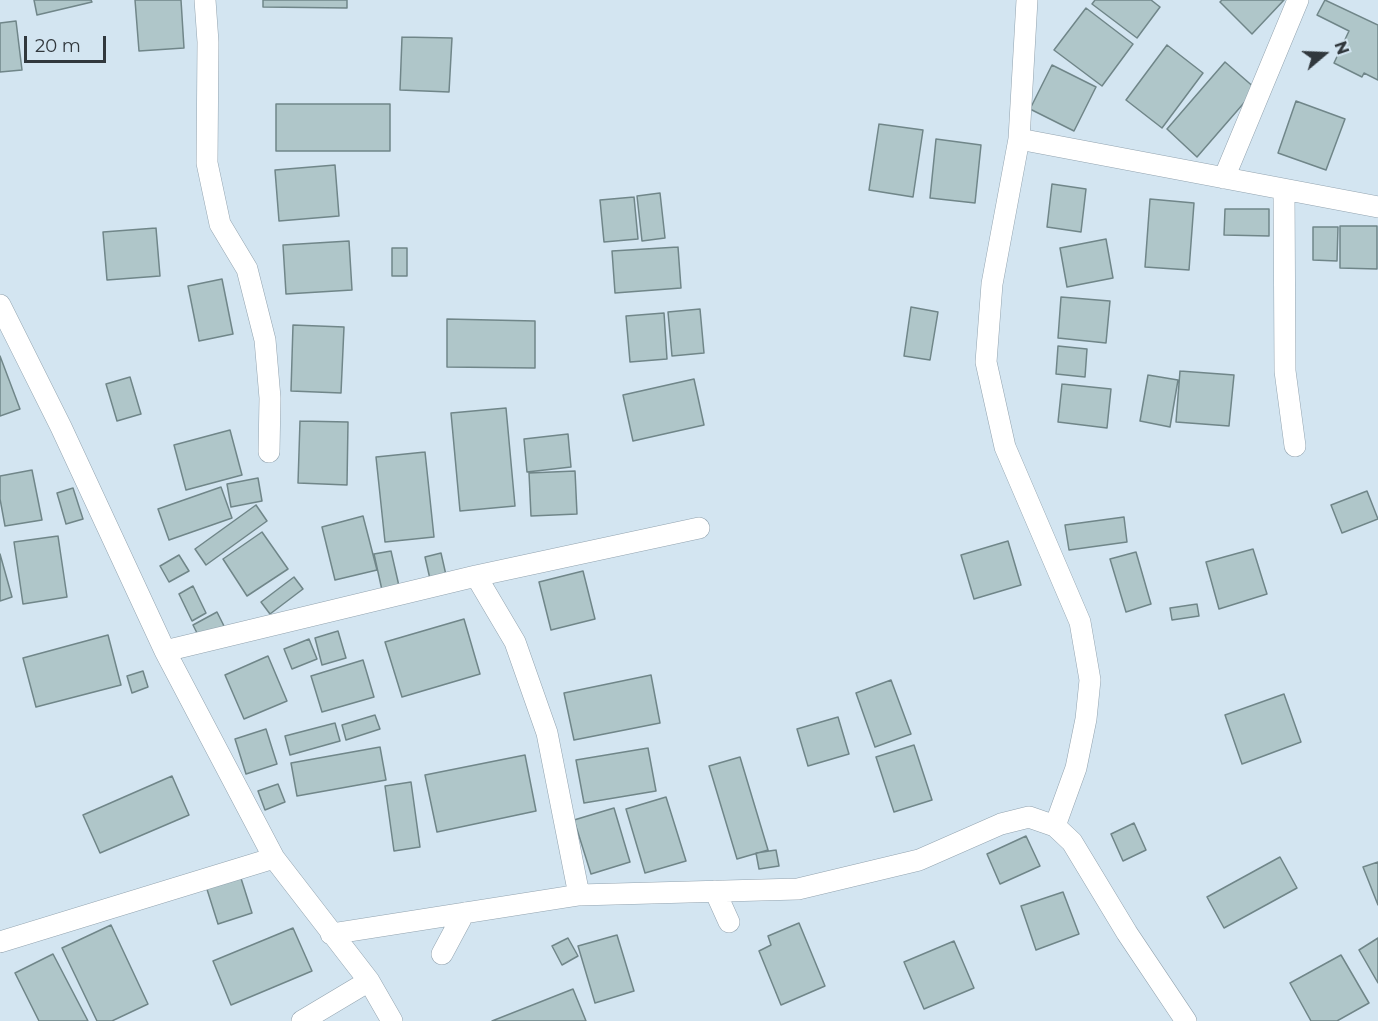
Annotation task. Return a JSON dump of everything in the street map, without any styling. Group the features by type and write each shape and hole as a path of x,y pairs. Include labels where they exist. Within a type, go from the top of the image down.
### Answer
{"street":[{"path":"205,0 208,42 207,164 220,224 247,269 265,340 270,398 269,452"},
{"path":"1027,0 1019,139 992,284 986,362 1005,447 1080,622 1090,680 1086,719 1076,768 1055,826"},
{"path":"1224,178 1298,0"},
{"path":"1019,139 1378,207"},
{"path":"1284,190 1285,371 1295,446"},
{"path":"0,305 61,427 165,651 274,858 369,981 392,1021"},
{"path":"165,651 476,576 699,528"},
{"path":"476,576 515,642 547,733 579,896"},
{"path":"332,934 579,896 798,889 920,860 1001,824 1029,817 1055,826 1072,842 1127,933 1186,1021"},
{"path":"0,942 274,858"},
{"path":"715,891 729,922"},
{"path":"442,954 464,913"},
{"path":"302,1021 369,981"}],"building":[{"path":"34,0 91,0 92,2 37,15"},
{"path":"135,0 181,0 184,48 139,51"},
{"path":"263,0 347,0 347,8 263,7"},
{"path":"1095,0 1151,0 1160,7 1137,38 1092,4"},
{"path":"1222,0 1284,0 1252,34 1220,2"},
{"path":"1325,0 1378,25 1378,80 1364,73 1362,77 1334,63 1349,31 1317,15"},
{"path":"1086,8 1133,44 1102,86 1054,50"},
{"path":"16,21 22,70 0,72 0,23"},
{"path":"402,37 452,38 449,92 400,90"},
{"path":"1167,45 1203,73 1162,128 1126,100"},
{"path":"1225,62 1256,89 1197,157 1167,129"},
{"path":"1052,65 1096,87 1074,131 1030,109"},
{"path":"1296,101 1345,119 1326,170 1278,153"},
{"path":"276,104 390,104 390,151 276,151"},
{"path":"879,124 923,130 913,197 869,190"},
{"path":"936,139 981,145 975,203 930,198"},
{"path":"335,165 339,216 279,221 275,170"},
{"path":"1052,184 1086,189 1081,232 1047,227"},
{"path":"660,193 665,238 642,241 637,196"},
{"path":"634,197 638,239 604,242 600,200"},
{"path":"1150,199 1194,203 1189,270 1145,267"},
{"path":"1225,209 1269,209 1269,236 1224,235"},
{"path":"1340,226 1377,226 1377,269 1340,268"},
{"path":"1313,227 1338,227 1337,261 1313,260"},
{"path":"156,228 160,276 107,280 103,232"},
{"path":"1106,239 1113,278 1067,287 1060,248"},
{"path":"349,241 352,290 286,294 283,245"},
{"path":"678,247 681,288 615,293 612,251"},
{"path":"392,248 407,248 407,276 392,276"},
{"path":"222,279 233,334 199,341 188,286"},
{"path":"1061,297 1110,301 1106,343 1058,338"},
{"path":"911,307 938,312 930,360 904,356"},
{"path":"700,309 704,353 672,356 668,312"},
{"path":"664,313 667,359 630,362 626,316"},
{"path":"447,319 535,321 535,368 447,367"},
{"path":"293,325 344,327 341,393 291,391"},
{"path":"1058,346 1087,349 1085,377 1056,374"},
{"path":"0,356 20,409 0,416"},
{"path":"1180,371 1234,375 1229,426 1176,422"},
{"path":"1148,375 1178,380 1170,427 1140,421"},
{"path":"130,377 141,414 117,421 106,384"},
{"path":"694,379 704,425 633,441 623,395"},
{"path":"1062,384 1111,389 1107,428 1058,422"},
{"path":"506,408 515,506 460,511 451,413"},
{"path":"300,421 348,422 347,485 298,483"},
{"path":"230,430 242,475 186,490 174,445"},
{"path":"568,434 571,467 527,472 524,439"},
{"path":"425,452 434,537 385,542 376,457"},
{"path":"32,470 42,520 5,526 0,499 0,476"},
{"path":"575,471 577,514 531,516 529,473"},
{"path":"258,478 262,501 231,507 227,484"},
{"path":"221,487 232,518 169,540 158,509"},
{"path":"73,488 83,519 66,524 57,493"},
{"path":"1367,491 1378,519 1342,533 1331,505"},
{"path":"256,505 267,521 206,565 195,549"},
{"path":"363,516 377,570 335,580 322,527"},
{"path":"1124,517 1127,542 1069,550 1065,525"},
{"path":"262,532 288,569 247,596 223,559"},
{"path":"58,536 67,597 23,604 14,542"},
{"path":"1008,541 1021,585 974,599 961,555"},
{"path":"1253,549 1267,594 1219,609 1206,562"},
{"path":"391,551 399,586 382,590 374,554"},
{"path":"1136,552 1151,604 1126,612 1110,559"},
{"path":"441,553 446,575 430,579 425,557"},
{"path":"0,554 12,597 0,601"},
{"path":"179,555 189,571 169,582 160,566"},
{"path":"583,571 595,619 551,630 539,582"},
{"path":"294,577 303,589 270,614 261,602"},
{"path":"193,586 206,613 192,621 179,594"},
{"path":"1197,604 1199,616 1172,620 1170,608"},
{"path":"217,612 224,626 200,639 193,625"},
{"path":"464,619 480,674 402,697 385,642"},
{"path":"338,631 346,658 322,665 315,638"},
{"path":"108,635 121,685 36,707 23,658"},
{"path":"309,639 317,659 292,669 284,649"},
{"path":"268,656 287,701 244,719 225,675"},
{"path":"363,660 374,697 322,712 311,676"},
{"path":"143,671 148,687 132,693 127,676"},
{"path":"651,675 660,723 574,740 564,693"},
{"path":"891,680 911,734 875,747 856,693"},
{"path":"1284,694 1301,742 1242,764 1225,715"},
{"path":"375,715 380,729 346,740 342,725"},
{"path":"838,717 849,754 808,766 797,729"},
{"path":"335,723 340,741 290,755 285,736"},
{"path":"266,729 277,764 246,774 235,739"},
{"path":"914,745 932,800 894,812 876,757"},
{"path":"380,747 386,780 297,796 291,763"},
{"path":"648,748 656,791 584,803 576,760"},
{"path":"525,755 536,811 437,832 425,775"},
{"path":"740,757 768,850 737,859 709,766"},
{"path":"172,776 189,815 100,853 83,815"},
{"path":"411,782 420,847 394,851 385,786"},
{"path":"278,784 285,802 265,810 258,791"},
{"path":"666,797 686,861 645,873 626,809"},
{"path":"614,808 630,862 591,874 574,820"},
{"path":"1134,823 1146,850 1123,861 1111,834"},
{"path":"1026,836 1040,866 1000,884 987,854"},
{"path":"776,850 779,866 759,869 756,853"},
{"path":"1280,857 1297,888 1224,928 1207,897"},
{"path":"1378,862 1378,905 1363,867"},
{"path":"239,872 252,913 218,924 205,883"},
{"path":"1063,892 1079,934 1036,950 1021,906"},
{"path":"799,923 825,986 781,1005 759,951 771,945 768,936"},
{"path":"111,925 148,1004 112,1021 97,1021 62,948"},
{"path":"293,928 312,971 231,1005 213,961"},
{"path":"617,935 634,991 595,1003 578,946"},
{"path":"568,938 578,956 562,965 552,946"},
{"path":"1378,938 1378,983 1359,950"},
{"path":"954,941 974,988 924,1009 904,962"},
{"path":"53,954 88,1021 39,1021 15,973"},
{"path":"1341,955 1369,1003 1337,1021 1311,1021 1290,983"},
{"path":"573,989 586,1021 492,1021"}]}
